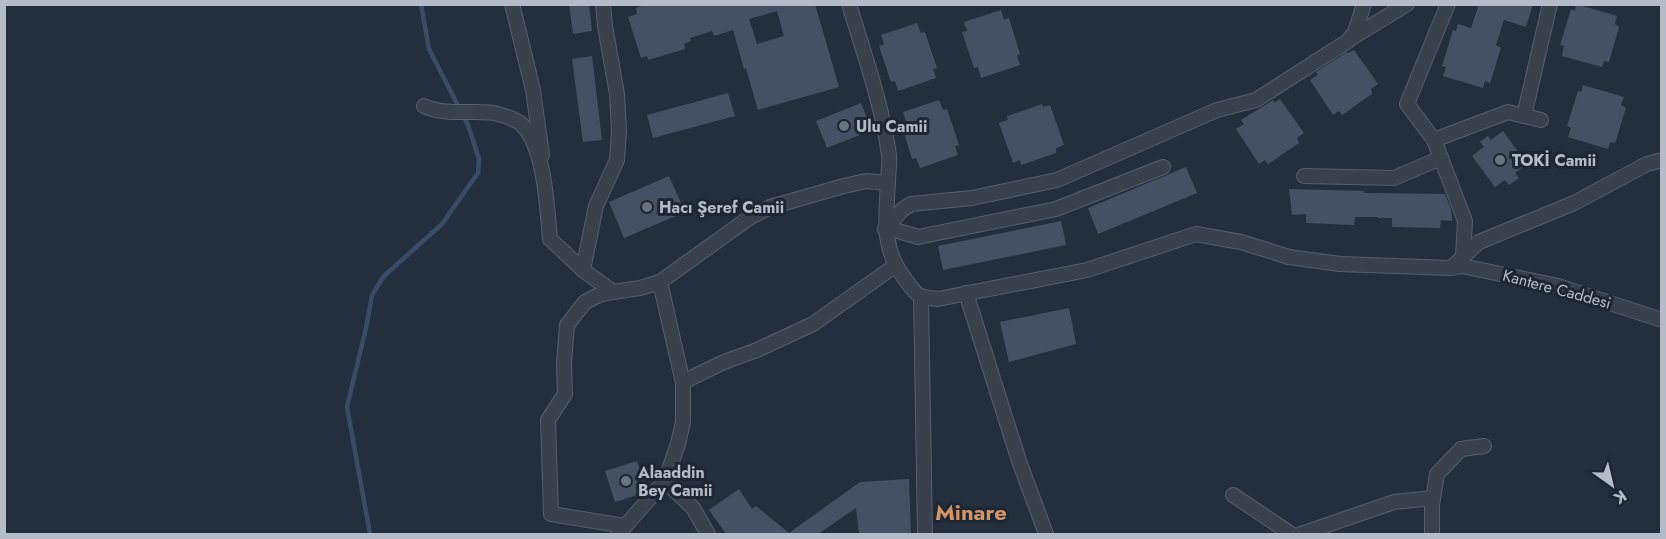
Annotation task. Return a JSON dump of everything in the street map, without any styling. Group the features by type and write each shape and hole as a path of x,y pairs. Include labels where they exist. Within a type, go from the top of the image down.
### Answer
{"street":[{"path":"512,4 533,90 550,239 583,270 613,292"},
{"path":"583,270 596,206 617,160 619,131 617,94 603,4"},
{"path":"849,4 878,100 890,158 885,229 891,256 900,273 914,292 921,297 925,534"},
{"path":"1348,41 1355,32 1364,4"},
{"path":"885,229 902,210 911,204 972,198 1057,180 1217,110 1256,100 1407,4"},
{"path":"1524,116 1550,4"},
{"path":"1446,6 1407,104 1434,140 1465,221 1463,257"},
{"path":"430,109 493,113 519,122 535,148 543,178"},
{"path":"1434,140 1508,112 1541,120"},
{"path":"1304,176 1394,178 1441,158"},
{"path":"1451,268 1479,242 1574,203 1647,164 1662,160"},
{"path":"885,229 918,237 1056,209 1163,167"},
{"path":"660,282 683,383 683,422 665,481 622,530 551,514 548,420 565,394 564,363 567,325 585,302 613,292 660,282 749,218 770,207 844,186 866,182 888,183"},
{"name":"Kantere Caddesi","path":"921,297 938,299 1087,270 1196,234 1289,256 1340,264 1451,268 1462,266 1558,286 1662,320"},
{"path":"683,383 724,362 813,324 896,265"},
{"path":"966,293 1019,462 1046,534"},
{"path":"1432,534 1433,498 1437,474 1461,449 1484,446"},
{"path":"665,481 693,508 708,534"},
{"path":"1233,495 1291,534"},
{"path":"1301,534 1394,502 1433,498"}],"building":[{"path":"569,4 589,4 592,31 573,34"},
{"path":"647,4 815,4 839,87 758,110 733,30 714,36 712,31 690,38 691,41 684,44 685,49 648,60 647,56 641,58 628,17 637,14 636,8","holes":["777,11 784,36 757,44 749,19"]},
{"path":"1479,4 1533,4 1526,27 1504,20 1496,45 1501,48 1490,83 1485,81 1483,88 1443,76 1446,67 1442,66 1453,30 1456,31 1458,24 1471,28"},
{"path":"1576,4 1617,16 1615,24 1619,27 1609,62 1604,61 1602,67 1562,56 1564,46 1560,45 1571,9 1575,11"},
{"path":"1001,10 1004,20 1009,18 1020,54 1017,56 1020,65 981,78 978,67 974,68 962,32 967,31 964,22"},
{"path":"917,23 921,33 925,32 937,68 933,69 936,78 898,91 895,81 891,82 879,46 884,44 881,35"},
{"path":"1354,50 1378,84 1371,89 1372,94 1342,115 1339,111 1333,115 1310,80 1318,75 1316,72"},
{"path":"592,56 602,140 583,142 572,59"},
{"path":"1583,85 1624,97 1621,105 1626,108 1615,143 1610,142 1608,149 1568,137 1571,128 1567,126 1578,91 1581,92"},
{"path":"728,93 735,116 653,138 647,115"},
{"path":"1280,99 1304,133 1297,138 1299,143 1268,164 1265,160 1259,164 1236,129 1244,124 1241,120 1273,100 1274,103"},
{"path":"939,100 943,110 947,109 959,145 955,146 958,155 920,168 916,158 912,159 901,123 906,121 903,112"},
{"name":"Ulu Camii","path":"861,103 872,130 827,148 816,121"},
{"path":"1042,104 1043,107 1050,105 1064,145 1056,148 1056,153 1021,165 1020,160 1013,163 999,123 1008,120 1007,116"},
{"name":"TOKİ Camii","path":"1503,131 1527,164 1515,173 1519,178 1509,185 1505,180 1495,187 1472,156 1484,147 1480,142 1488,136 1491,140"},
{"path":"1186,167 1197,193 1098,234 1088,208"},
{"name":"Hacı Şeref Camii","path":"669,176 685,212 624,238 609,202"},
{"path":"1289,189 1445,194 1451,209 1452,221 1441,220 1440,228 1392,227 1392,218 1378,217 1355,217 1354,225 1306,223 1306,214 1292,215"},
{"path":"1061,221 1066,245 943,270 938,246"},
{"path":"1069,308 1076,344 1009,362 1000,322"},
{"name":"Alaaddin Bey Camii","path":"637,461 646,489 643,493 615,502 605,471"},
{"path":"909,479 911,534 859,534 856,508 818,534 726,534 709,510 739,489 752,509 756,506 789,533 860,482"}],"waterway":[{"path":"370,534 347,407 372,295 384,276 442,224 478,173 479,159 468,125 429,49 421,4"}],"place":[{"name":"Ulu Camii","path":"844,126"},
{"name":"TOKİ Camii","path":"1500,160"},
{"name":"Hacı Şeref Camii","path":"647,207"},
{"name":"Alaaddin Bey Camii","path":"626,481"}],"district":[{"name":"Minare","path":"971,512"}]}
